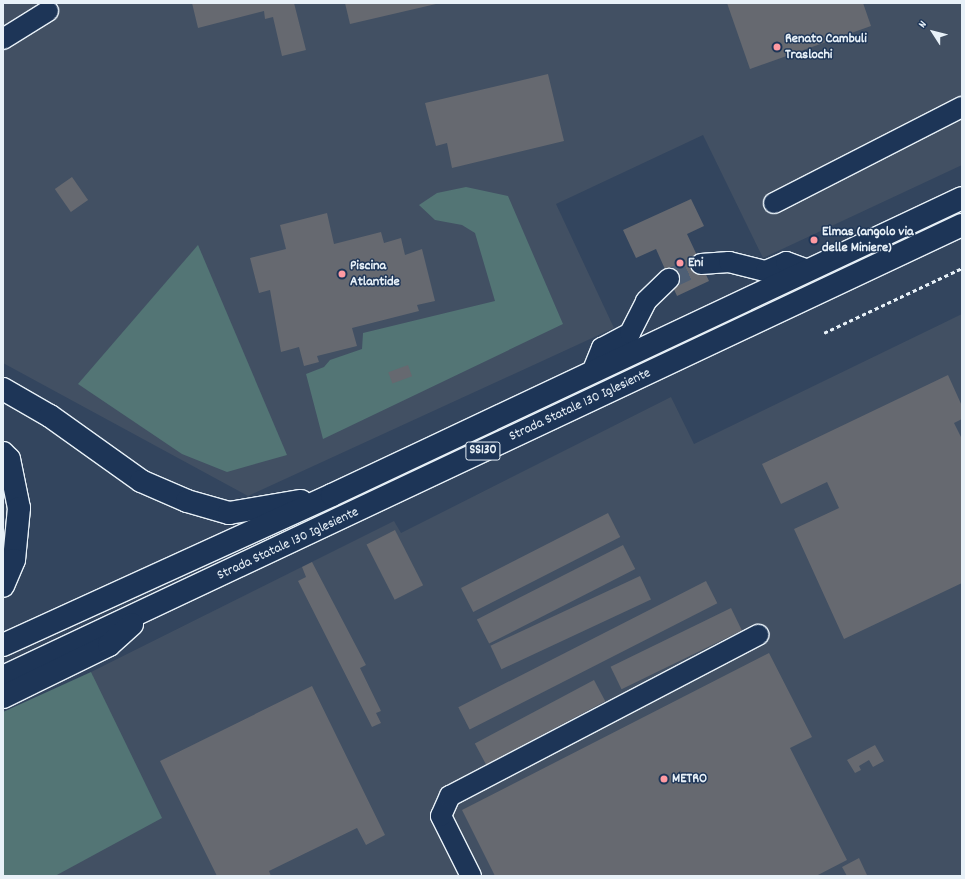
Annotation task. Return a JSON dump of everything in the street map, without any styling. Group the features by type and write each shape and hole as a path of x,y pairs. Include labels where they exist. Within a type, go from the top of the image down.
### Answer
{"highway":[{"name":"Strada Statale 130 Iglesiente","path":"3,645 332,495 593,370 962,198"},
{"name":"Strada Statale 130 Iglesiente","path":"3,677 146,611 962,225"},
{"path":"3,389 50,416 141,481 187,501 229,514 332,495"},
{"path":"3,453 9,459 19,508 14,560 3,586"},
{"path":"3,697 109,645 146,611"}],"street":[{"path":"3,39 48,12"},
{"path":"774,203 962,107"},
{"path":"701,264 729,262 766,271 786,262 808,270"},
{"path":"593,370 602,348 630,333 646,301 669,279"},
{"path":"471,876 441,816 450,796 758,635"}],"path":[{"path":"824,333 962,268"}],"shaded area":[{"path":"3,3 962,3 962,165 763,258 703,135 556,204 614,328 248,496 3,363"},
{"path":"962,314 962,876 3,876 93,676 91,672 394,521 401,533 671,397 694,444"}],"green space":[{"path":"466,187 508,196 563,324 323,439 306,374 324,367 330,360 362,349 363,333 495,301 475,233 462,225 435,220 419,205 437,193"},
{"path":"198,245 287,455 227,472 182,454 78,384"},
{"path":"91,672 162,818 55,876 3,876 3,712"}],"building":[{"path":"192,3 294,3 306,50 282,56 273,17 265,19 264,11 198,28"},
{"path":"345,3 436,3 436,4 350,24"},
{"name":"Renato Cambuli Traslochi","path":"727,3 863,3 871,26 750,69"},
{"path":"548,74 564,141 452,168 447,143 436,146 425,103"},
{"path":"72,177 88,200 71,212 55,189"},
{"path":"691,199 704,226 687,234 709,281 677,296 656,249 636,258 623,230"},
{"name":"Piscina Atlantide","path":"327,213 334,244 381,232 384,243 401,238 405,255 422,249 435,301 417,305 419,311 352,328 357,346 317,356 319,362 304,366 299,347 281,352 270,290 259,293 250,258 286,249 280,225"},
{"path":"408,365 412,376 392,383 388,372"},
{"path":"948,375 962,406 962,419 954,423 962,439 962,583 844,639 794,529 839,508 827,482 781,504 762,464"},
{"path":"608,513 620,537 473,612 461,588"},
{"path":"395,530 423,585 395,600 366,545"},
{"path":"623,545 635,569 489,644 477,619"},
{"path":"312,562 366,665 360,668 381,711 376,713 381,723 372,727 298,581 306,577 302,567"},
{"path":"640,576 651,600 501,669 490,646"},
{"path":"706,581 717,603 470,729 458,707"},
{"path":"731,608 742,630 622,689 611,667"},
{"name":"METRO","path":"769,653 812,737 790,748 847,860 816,876 495,876 462,810"},
{"path":"594,680 605,701 486,765 475,743"},
{"path":"312,686 385,835 366,845 357,828 269,871 271,876 217,876 160,761"},
{"path":"875,745 884,761 873,767 869,760 859,766 861,770 855,773 847,760"},
{"path":"859,858 867,875 847,876 842,867"}],"tunnel":[{"path":"669,279 701,264"}],"place":[{"name":"Renato Cambuli Traslochi","path":"777,47"},
{"name":"Elmas (angolo via delle Miniere)","path":"814,240"},
{"name":"Eni","path":"680,263"},
{"name":"Piscina Atlantide","path":"342,274"},
{"name":"METRO","path":"664,779"}]}
